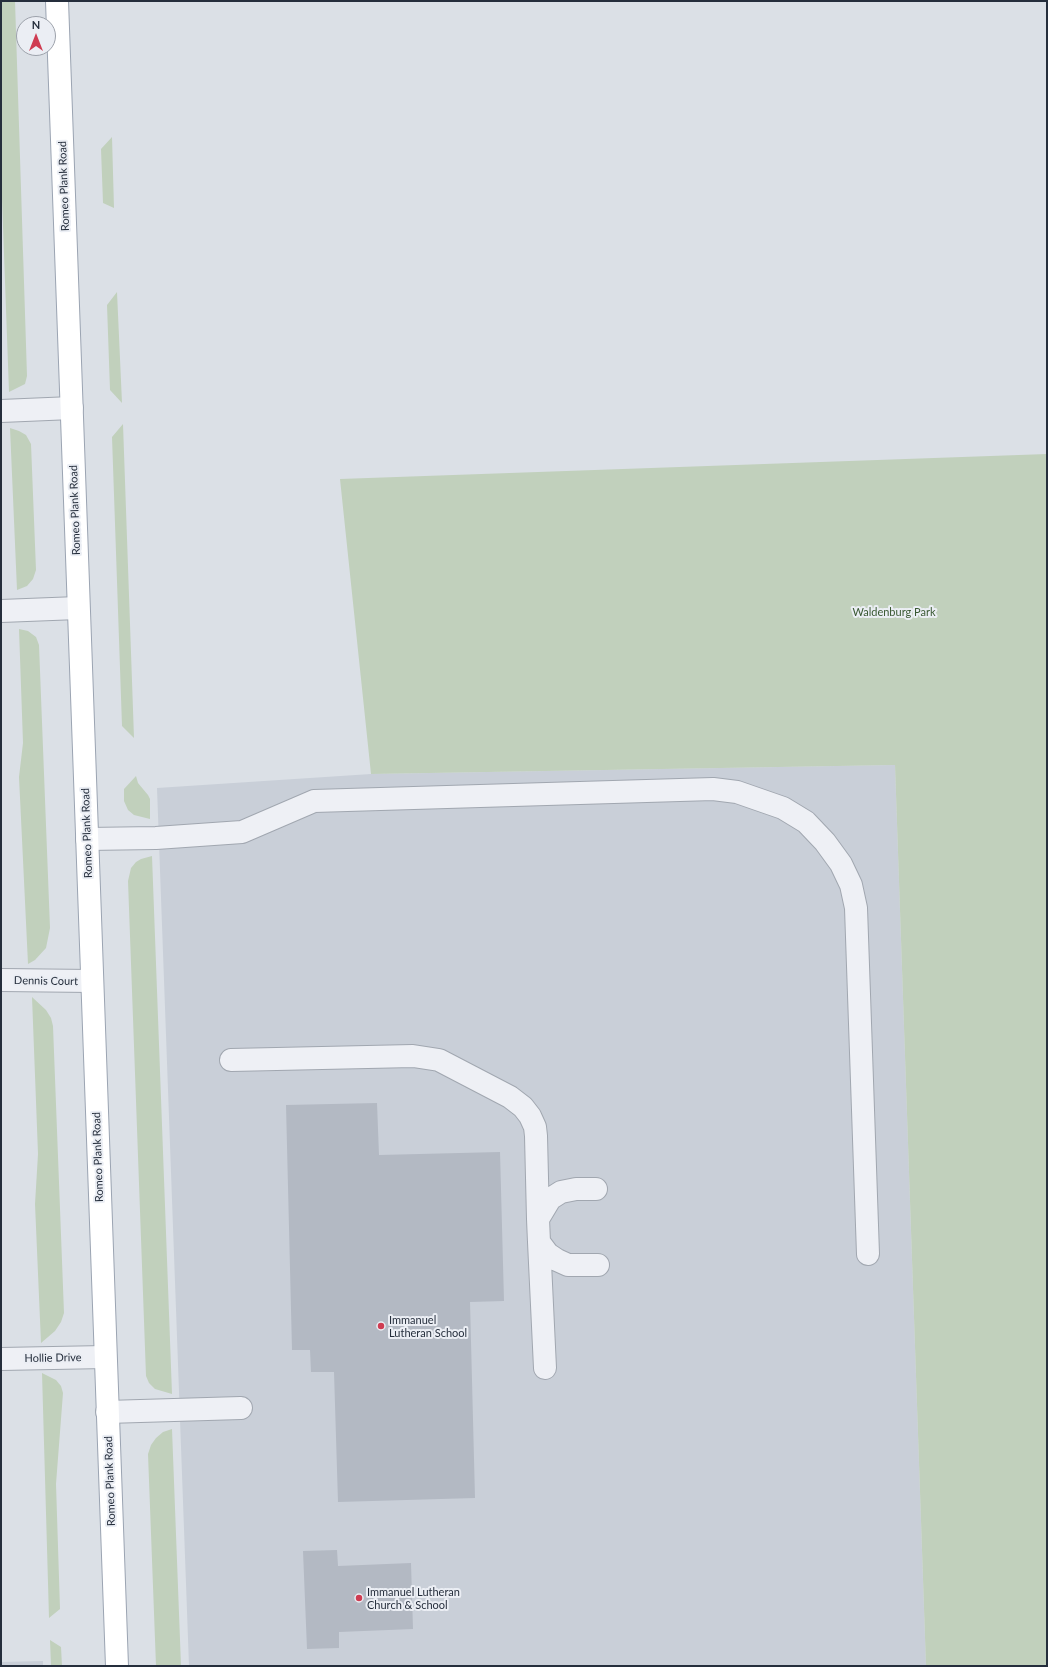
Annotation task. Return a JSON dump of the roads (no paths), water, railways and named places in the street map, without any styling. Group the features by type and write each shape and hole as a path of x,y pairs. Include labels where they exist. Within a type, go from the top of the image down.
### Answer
{"main road":[{"name":"Romeo Plank Road","path":"57,1 117,1666"}],"street":[{"path":"1,411 72,408"},
{"path":"1,611 78,608"},
{"path":"88,839 156,838 242,832 314,802 713,789 737,792 783,808 806,822 825,842 842,864 851,885 856,908 868,1254"},
{"name":"Dennis Court","path":"1,980 92,981"},
{"path":"232,1060 413,1056 439,1060 510,1097 523,1107 530,1116 535,1127 536,1136 538,1219 545,1368"},
{"path":"538,1219 550,1199 561,1192 576,1189 596,1189"},
{"path":"539,1242 548,1254 568,1265 598,1265"},
{"name":"Hollie Drive","path":"1,1359 105,1357"},
{"path":"107,1412 241,1408"}],"place":[{"name":"Immanuel Lutheran School","path":"381,1326"},
{"name":"Immanuel Lutheran Church & School","path":"359,1598"}],"park label":[{"name":"Waldenburg Park","path":"894,612"}]}
